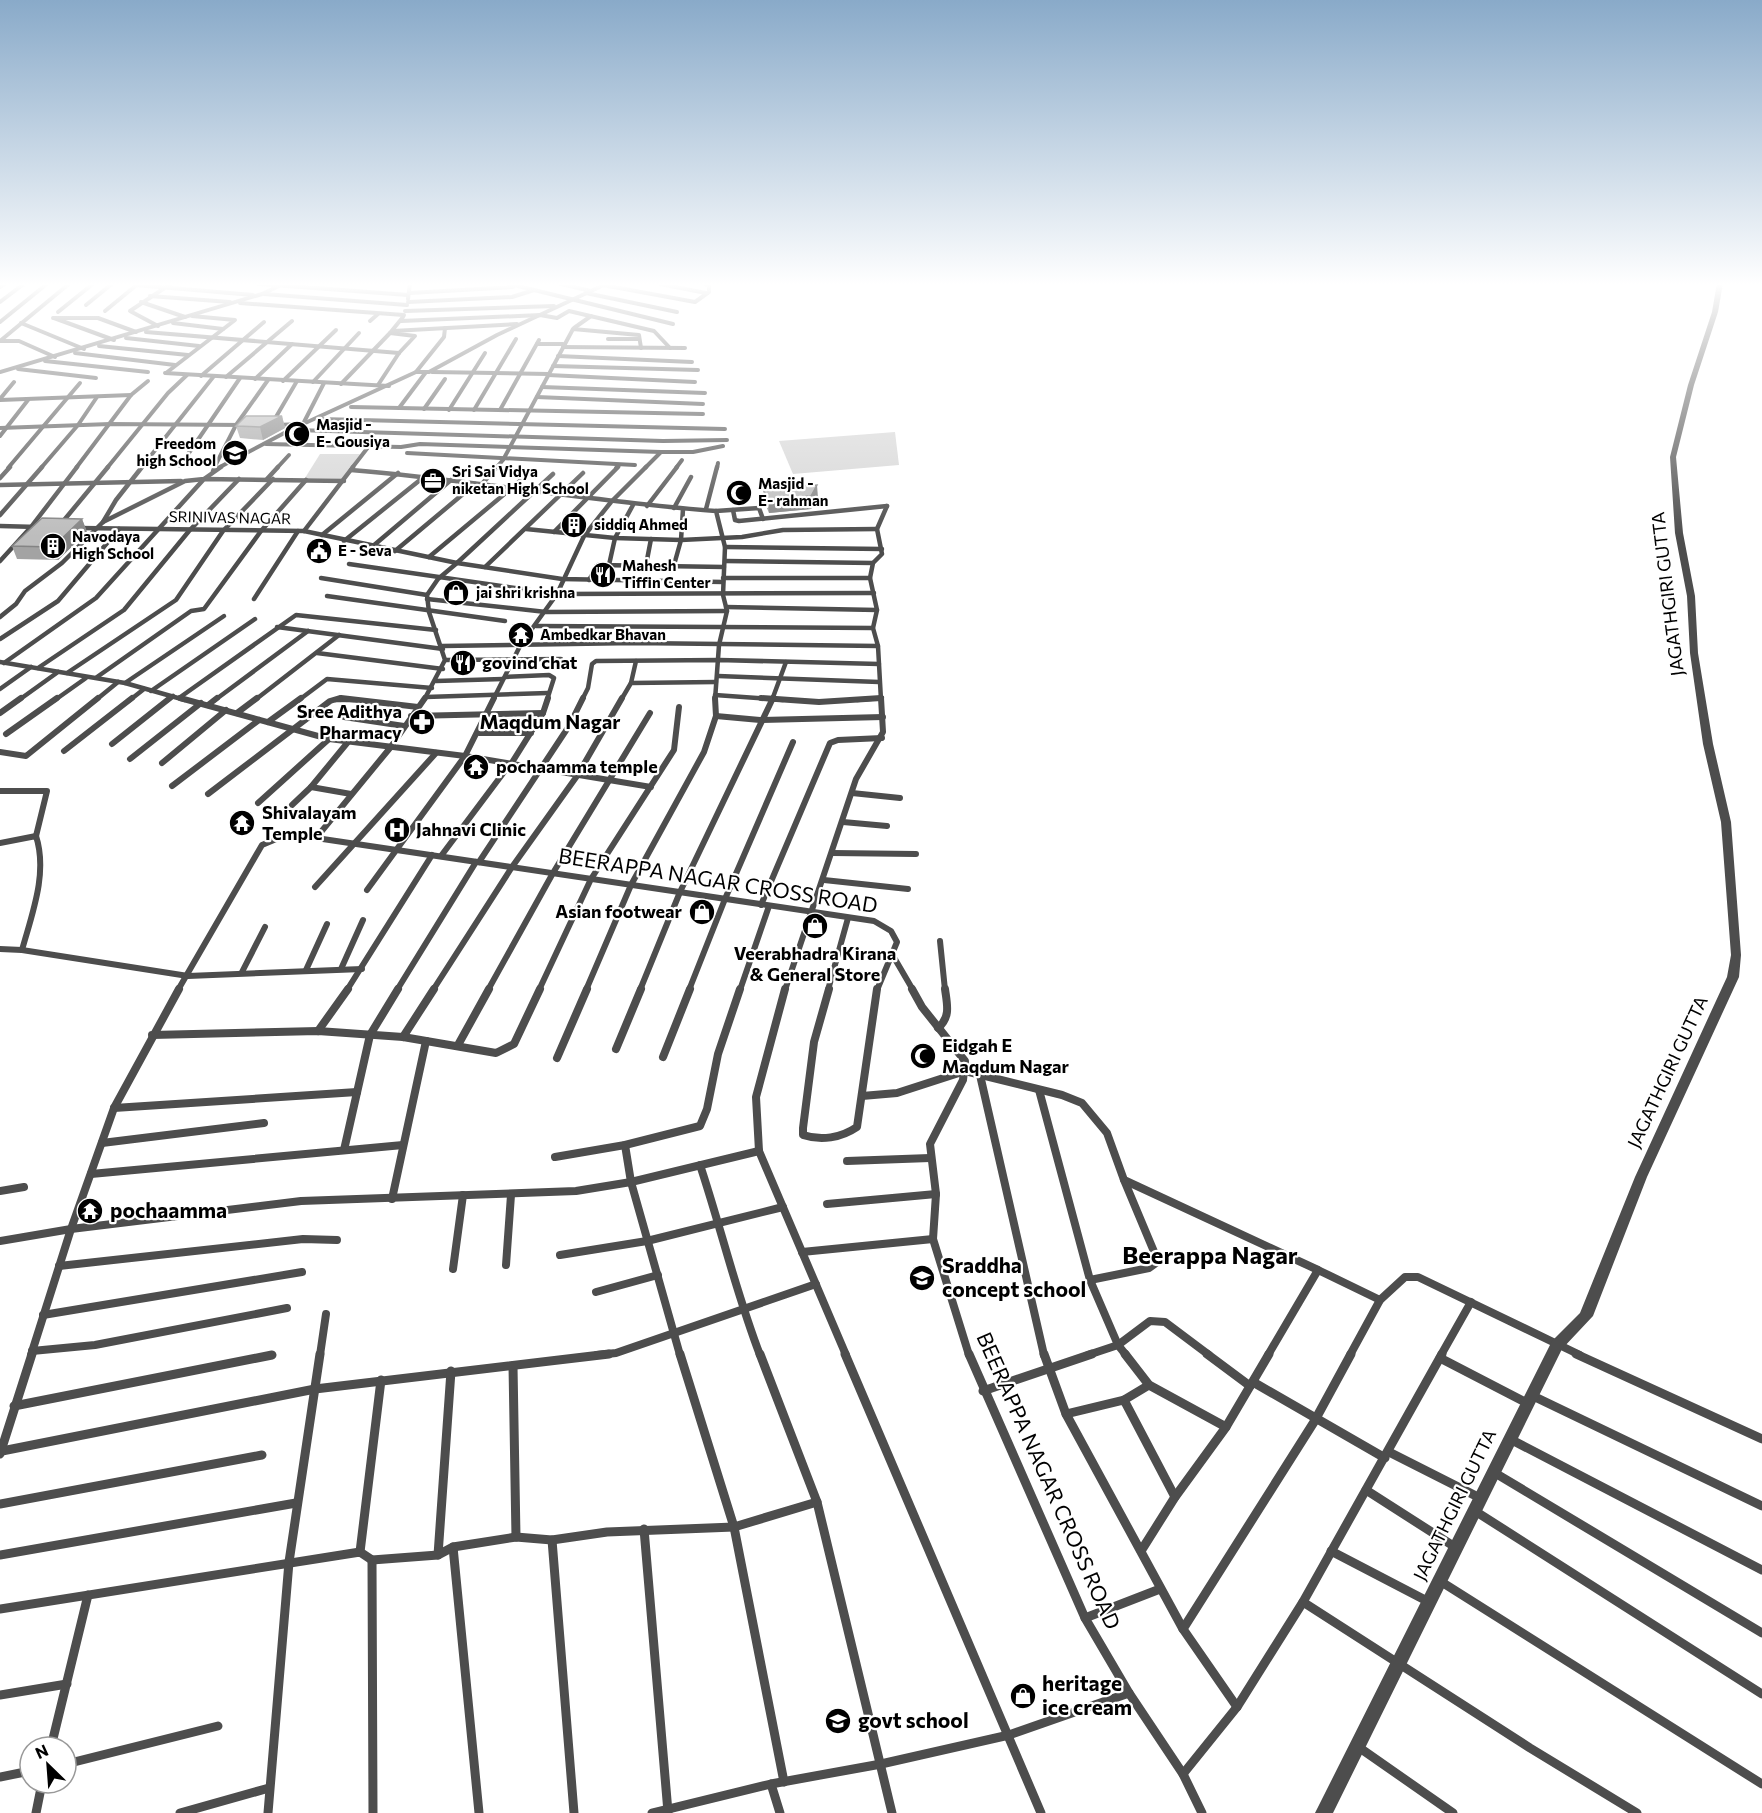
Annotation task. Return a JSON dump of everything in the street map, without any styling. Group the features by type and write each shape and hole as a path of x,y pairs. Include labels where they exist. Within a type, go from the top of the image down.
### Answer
{"street":[{"path":"0,372 15,368 96,378"},
{"path":"105,368 148,372"},
{"path":"172,368 165,373 390,386"},
{"path":"201,375 209,368"},
{"path":"225,377 236,368"},
{"path":"255,379 267,368"},
{"path":"283,381 297,368"},
{"path":"313,382 326,368"},
{"path":"341,384 356,368"},
{"path":"378,386 390,368"},
{"path":"212,471 290,430 390,386 416,372 420,368"},
{"path":"399,408 428,372 437,368"},
{"path":"449,410 476,368"},
{"path":"474,410 499,368"},
{"path":"500,410 526,368"},
{"path":"481,485 503,460 552,368"},
{"path":"611,368 698,370"},
{"name":"JAGATHGIRI GUTTA","path":"1324,1813 1557,1345 1586,1316 1641,1177 1733,977 1736,955 1726,822 1708,744 1694,653 1691,596 1679,533 1673,456 1697,368"},
{"path":"416,372 523,373 695,382"},
{"path":"58,527 142,425 188,375"},
{"path":"103,522 173,425 179,423 214,376"},
{"path":"180,466 240,378"},
{"path":"424,409 445,379"},
{"path":"1,664 96,598 212,471 236,425 268,380"},
{"path":"0,561 31,527 131,395 148,381"},
{"path":"297,381 272,425 304,425"},
{"path":"0,400 14,382"},
{"path":"0,478 80,383"},
{"path":"304,425 324,383"},
{"path":"542,387 705,393"},
{"path":"0,400 131,395"},
{"path":"0,515 78,425 97,397"},
{"path":"537,398 703,404"},
{"path":"0,436 28,400"},
{"path":"347,406 703,414"},
{"path":"317,419 725,429"},
{"path":"0,428 110,424 248,425"},
{"path":"290,430 663,441 727,440"},
{"path":"265,444 369,446 420,444 661,452 693,452 723,446"},
{"path":"254,599 301,531 345,481 369,446"},
{"path":"367,890 465,756 479,733 504,678 516,660 521,644 557,594 584,536 611,502 661,452"},
{"path":"407,453 503,460 634,465"},
{"path":"267,479 290,455"},
{"path":"647,506 682,460"},
{"path":"706,509 718,463"},
{"path":"554,532 619,465"},
{"path":"351,470 424,476 633,505 716,511 759,508 763,519"},
{"path":"429,557 532,471"},
{"path":"322,535 399,473"},
{"path":"485,567 584,473"},
{"path":"316,838 390,748 443,669 445,660 429,612 427,597 438,579 553,474"},
{"path":"344,541 424,476"},
{"path":"674,508 691,477"},
{"path":"0,485 62,485 239,478 345,481"},
{"path":"38,668 124,610 189,531 239,478"},
{"path":"67,673 176,600 223,531 273,479"},
{"path":"97,677 191,611 204,609 261,531 306,480"},
{"path":"373,546 451,480"},
{"path":"0,617 16,604 25,591 62,563 103,522 185,481"},
{"path":"395,551 475,484"},
{"path":"609,565 615,538 633,505"},
{"path":"733,510 736,521 887,506 877,529 877,538 882,549 880,557 873,563 870,579 877,610 873,628 878,646 883,717 882,738 856,779 763,1063 756,1097 759,1151 1041,1813"},
{"path":"674,566 681,540 683,509"},
{"path":"557,1058 631,885 704,752 716,716 715,695 719,645 725,628 726,609 723,595 725,547 716,511"},
{"path":"0,526 67,528"},
{"name":"SRINIVAS NAGAR","path":"76,528 301,531 457,563 562,579 870,579"},
{"path":"0,639 58,601 119,529"},
{"path":"526,529 584,536 681,540 721,538 783,530 877,529"},
{"path":"646,565 651,539"},
{"path":"725,547 882,549"},
{"path":"589,580 596,566 609,565 873,563"},
{"path":"349,564 438,579 557,594 874,593"},
{"path":"321,578 427,597 546,612 726,609 877,610"},
{"path":"327,596 505,621"},
{"path":"112,744 296,615 436,630"},
{"path":"126,683 224,616"},
{"path":"151,691 255,619"},
{"path":"536,626 873,628"},
{"path":"277,627 442,648 521,644 878,646"},
{"path":"208,705 308,631"},
{"path":"237,712 339,635"},
{"path":"317,653 443,669"},
{"path":"445,660 561,659"},
{"path":"344,1150 370,1035 477,862 569,726 588,688 592,664 601,661 718,660 879,664"},
{"path":"403,1037 512,867 577,776 631,683 636,661"},
{"path":"616,1049 680,892 760,720 782,680 786,662"},
{"path":"1,664 126,683 329,739 465,756 651,787"},
{"path":"0,689 31,667"},
{"path":"0,713 58,672"},
{"path":"436,681 552,676 554,678 543,712 531,734 441,856"},
{"path":"6,734 86,678"},
{"path":"268,722 327,679 432,688"},
{"path":"631,683 717,679 879,682"},
{"path":"0,752 26,756 118,682"},
{"path":"64,752 144,689"},
{"path":"426,696 548,693"},
{"path":"715,695 819,702 882,698"},
{"path":"208,794 335,699 418,707"},
{"path":"130,759 201,703"},
{"path":"152,1035 318,1031 403,1037 496,1053 514,1044 591,879 674,750 679,707"},
{"path":"162,763 226,710"},
{"path":"411,716 543,712"},
{"path":"458,1046 553,873 650,713"},
{"path":"716,716 760,720 883,717"},
{"path":"344,717 404,726"},
{"path":"172,786 259,720"},
{"path":"479,733 531,734"},
{"path":"555,1157 625,1145 700,1126 705,1119 718,1054 765,905 830,744 838,740 882,738"},
{"path":"258,803 329,739"},
{"path":"292,806 348,742"},
{"path":"663,1057 725,899 793,742"},
{"path":"315,887 436,753"},
{"path":"311,787 351,794"},
{"path":"0,791 47,791 36,836 41,845 37,892 22,950"},
{"path":"852,793 900,798"},
{"path":"843,822 887,826"},
{"path":"0,843 36,836"},
{"name":"BEERAPPA NAGAR CROSS ROAD","path":"1,1452 71,1229 114,1108 152,1035 262,846 270,838 283,836 316,838 874,921 885,925 891,931 897,942 892,954 913,994 938,1028 958,1050 964,1061 963,1080 933,1133 930,1158 936,1194 933,1239 964,1341 983,1390 1085,1618 1129,1694 1183,1774 1202,1813"},
{"path":"832,853 916,854"},
{"path":"318,1031 362,969 432,855"},
{"path":"824,880 908,890"},
{"path":"848,918 814,1042 803,1135 811,1139 851,1132 857,1127 877,987 892,954"},
{"path":"341,969 363,920"},
{"path":"306,970 327,924"},
{"path":"242,972 265,927"},
{"path":"938,1028 945,1022 948,1013 940,940"},
{"path":"0,949 22,950 188,976 242,972 362,969"},
{"path":"392,1198 426,1041"},
{"path":"862,1096 897,1093 965,1071 1082,1103 1107,1133 1155,1254 1156,1263 1149,1268 1090,1280"},
{"path":"980,1075 1047,1368 1066,1414 1160,1589 1183,1629 1237,1707"},
{"path":"1039,1090 1090,1280 1118,1344 1149,1385 1226,1427"},
{"path":"114,1108 357,1092"},
{"path":"102,1143 264,1124"},
{"path":"91,1174 404,1145"},
{"path":"625,1145 631,1182 647,1241 734,1527 784,1782"},
{"path":"0,1241 71,1229 301,1201 576,1191 631,1182 759,1151"},
{"path":"847,1161 930,1158"},
{"path":"700,1165 720,1224 743,1311 817,1502 892,1813"},
{"path":"1124,1180 1380,1300"},
{"path":"0,1191 24,1187"},
{"path":"827,1204 936,1194"},
{"path":"506,1265 511,1195"},
{"path":"453,1269 463,1196"},
{"path":"560,1255 647,1241 783,1207"},
{"path":"59,1266 303,1239 337,1240"},
{"path":"802,1252 933,1239"},
{"path":"1141,1551 1175,1497 1226,1427 1318,1269"},
{"path":"43,1316 302,1272"},
{"path":"596,1292 658,1275"},
{"path":"1183,1629 1316,1417 1380,1300 1405,1277 1411,1276 1472,1302 1557,1345 1762,1439"},
{"path":"1,1452 315,1389 616,1353 674,1335 816,1284"},
{"path":"1183,1774 1237,1707 1303,1602 1472,1302"},
{"path":"32,1351 94,1345 287,1308"},
{"path":"268,1813 289,1562 326,1314"},
{"path":"983,1390 1118,1344 1150,1321 1165,1322 1251,1384 1477,1505 1762,1694"},
{"path":"14,1406 272,1355"},
{"path":"1440,1358 1762,1506"},
{"path":"513,1366 516,1537"},
{"path":"438,1555 451,1371"},
{"path":"360,1552 381,1380"},
{"path":"1066,1414 1124,1400 1149,1385"},
{"path":"1124,1400 1175,1497"},
{"path":"1510,1439 1762,1570"},
{"path":"0,1504 262,1455"},
{"path":"1493,1472 1618,1549 1762,1633"},
{"path":"1366,1490 1456,1548"},
{"path":"0,1609 360,1552 372,1560 438,1555 453,1547 516,1537 552,1540 644,1529 734,1527 817,1502"},
{"path":"0,1555 296,1503"},
{"path":"644,1529 667,1811"},
{"path":"552,1540 574,1813"},
{"path":"453,1547 479,1813"},
{"path":"1331,1551 1429,1602"},
{"path":"372,1560 372,1813"},
{"path":"1439,1581 1762,1784"},
{"path":"1085,1618 1160,1589"},
{"path":"54,1735 88,1595"},
{"path":"1303,1602 1637,1813"},
{"path":"0,1695 68,1684"},
{"path":"652,1813 771,1784 881,1764 1009,1735 1129,1694"},
{"path":"78,1761 219,1726"},
{"path":"1357,1746 1453,1813"},
{"path":"0,1777 18,1773"},
{"path":"771,1784 780,1813"},
{"path":"180,1813 269,1788"},
{"path":"36,1813 40,1795"}],"shaded area":[{"path":"895,432 899,465 793,474 779,441"},
{"path":"320,454 360,454 342,479 305,478"}],"building":[{"path":"246,416 282,416 260,427 236,426"},
{"path":"817,485 811,496 768,500 763,488"},
{"path":"42,518 82,519 53,547 12,546"}],"place":[{"name":"Masjid - E- Gousiya","path":"297,434"},
{"name":"Freedom high School","path":"235,453"},
{"name":"Sri Sai Vidya niketan High School","path":"433,481"},
{"name":"Masjid - E- rahman","path":"739,493"},
{"name":"siddiq Ahmed","path":"574,525"},
{"name":"Navodaya High School","path":"53,546"},
{"name":"E - Seva","path":"319,551"},
{"name":"Mahesh Tiffin Center","path":"603,575"},
{"name":"jai shri krishna","path":"456,593"},
{"name":"Ambedkar Bhavan","path":"521,635"},
{"name":"govind chat","path":"463,663"},
{"name":"Sree Adithya Pharmacy","path":"422,722"},
{"name":"pochaamma temple","path":"476,767"},
{"name":"Shivalayam Temple","path":"242,823"},
{"name":"Jahnavi Clinic","path":"397,830"},
{"name":"Asian footwear","path":"702,912"},
{"name":"Veerabhadra Kirana & General Store","path":"815,926"},
{"name":"Eidgah E Maqdum Nagar","path":"923,1056"},
{"name":"pochaamma","path":"90,1211"},
{"name":"Sraddha concept school","path":"922,1278"},
{"name":"heritage ice cream","path":"1023,1696"},
{"name":"govt school","path":"838,1721"}],"district":[{"name":"Maqdum Nagar","path":"550,722"},
{"name":"Beerappa Nagar","path":"1210,1256"}]}
